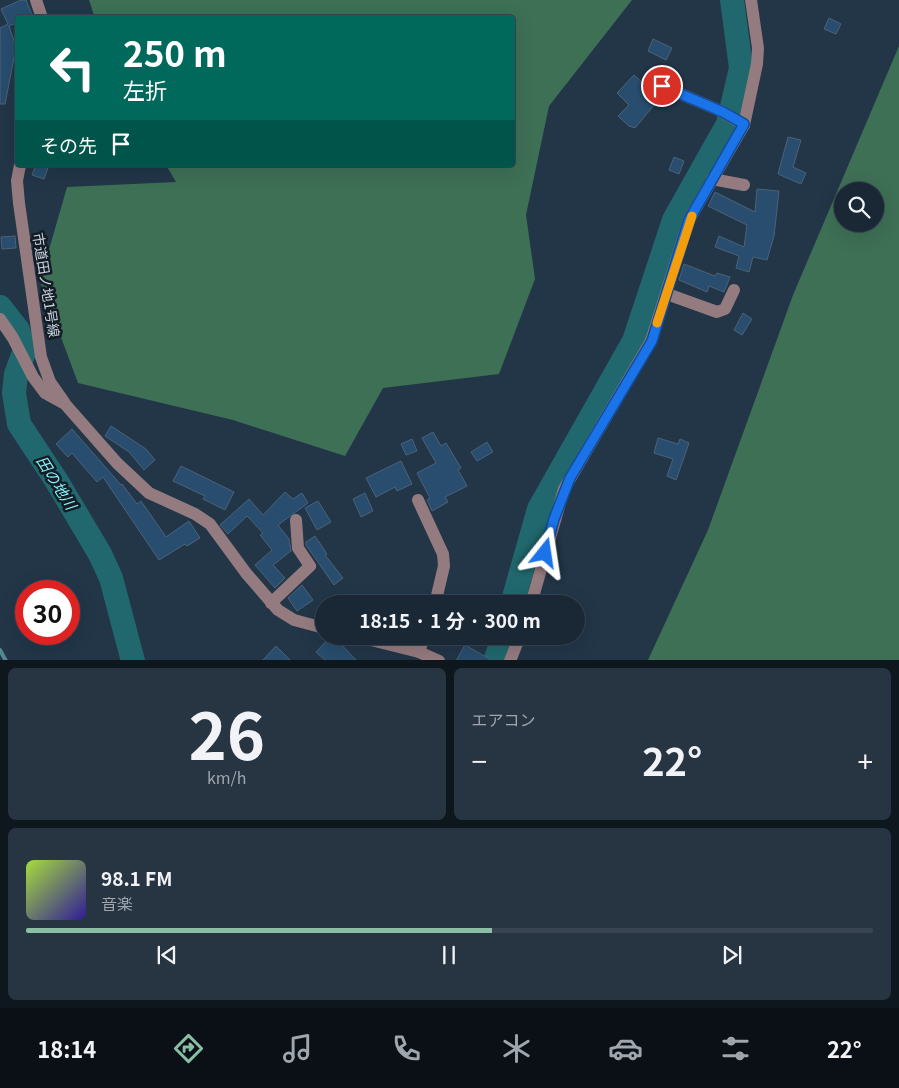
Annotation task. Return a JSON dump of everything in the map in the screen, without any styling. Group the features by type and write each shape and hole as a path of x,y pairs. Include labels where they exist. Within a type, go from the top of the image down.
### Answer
{"street":[{"path":"36,0 41,15"},
{"path":"534,595 564,489 652,341 689,220 739,136 740,122 757,64 758,48 751,0"},
{"path":"662,86 723,112 740,122"},
{"name":"市道田ノ地1号線","path":"20,167 17,181 18,197 41,357 50,382 65,404"},
{"path":"712,179 744,185"},
{"path":"667,294 717,312 725,309 734,290"},
{"path":"0,319 27,367 45,392 65,404 117,464 149,493 194,514 210,524 271,603 294,620 315,626"},
{"path":"418,500 443,554 444,566 436,595"},
{"path":"271,603 310,566 298,548 296,520"},
{"path":"391,645 419,652 439,660"},
{"path":"419,652 421,645"},
{"path":"510,660 516,645"}],"green space":[{"path":"89,0 632,0 549,106 526,215 535,279 499,374 383,388 345,456 233,420 78,383 40,281 67,187 176,182 167,167 515,167 515,15 94,15"},
{"path":"899,46 899,660 648,660 708,530 793,295 834,199 834,232 884,232 884,182 841,182"}],"building":[{"path":"21,0 26,0 32,15 15,15 15,23 9,26 15,44 15,52 5,104 0,104 0,28 8,24 1,9"},
{"path":"829,18 841,24 836,34 824,29"},
{"path":"653,39 672,48 666,60 648,51"},
{"path":"634,75 660,98 635,128 629,126 618,116 629,105 617,93"},
{"path":"788,137 801,140 793,167 806,173 801,184 778,174"},
{"path":"674,157 684,161 679,174 669,170"},
{"path":"35,167 48,167 44,179 32,175"},
{"path":"757,189 779,191 774,236 767,260 753,257 749,272 736,268 739,256 715,247 719,236 744,247 747,225 708,206 715,192 755,212"},
{"path":"15,236 16,248 2,249 1,237"},
{"path":"684,264 715,276 717,273 730,277 724,292 709,286 707,292 679,280"},
{"path":"743,313 752,319 742,335 734,330"},
{"path":"111,426 146,449 155,460 144,470 129,452 105,436"},
{"path":"72,429 122,484 137,504 141,501 166,537 189,521 200,538 187,546 185,544 159,560 103,477 97,482 72,453 68,457 56,444"},
{"path":"433,432 441,446 446,443 461,468 458,470 467,486 445,497 448,502 432,511 427,500 430,498 417,473 436,463 422,438"},
{"path":"658,438 678,444 680,439 689,443 676,480 667,476 673,459 654,453"},
{"path":"412,439 417,451 406,455 401,444"},
{"path":"487,442 493,452 477,461 471,452"},
{"path":"401,461 412,484 397,491 395,487 376,497 366,478"},
{"path":"181,466 234,492 225,510 203,499 205,496 173,481"},
{"path":"285,492 293,499 302,493 308,503 278,525 289,539 291,551 273,565 285,578 275,588 255,565 272,550 260,535 263,533 247,516 228,534 220,525 249,499 263,515"},
{"path":"365,493 373,511 361,517 353,499"},
{"path":"318,501 331,522 317,530 305,508"},
{"path":"315,536 327,554 325,555 343,578 334,585 306,545 306,542"},
{"path":"302,585 313,600 297,611 288,598"},
{"path":"323,645 342,645 356,660 325,660 316,652"},
{"path":"465,645 491,660 457,660"},
{"path":"276,646 290,660 263,660"}],"waterway":[{"path":"515,595 539,509 634,341 674,220 728,124 741,68 732,0"},
{"name":"田の地川","path":"0,307 18,330 25,350 16,374 14,393 19,424 56,480 100,554 111,578 133,660"},
{"path":"495,660 501,645"},
{"path":"0,650 5,660"}],"slow traffic":[{"path":"657,323 689,220 692,216"}],"route":[{"path":"545,553 564,489 652,341 689,220 739,136 744,124 723,112 662,86"}]}
